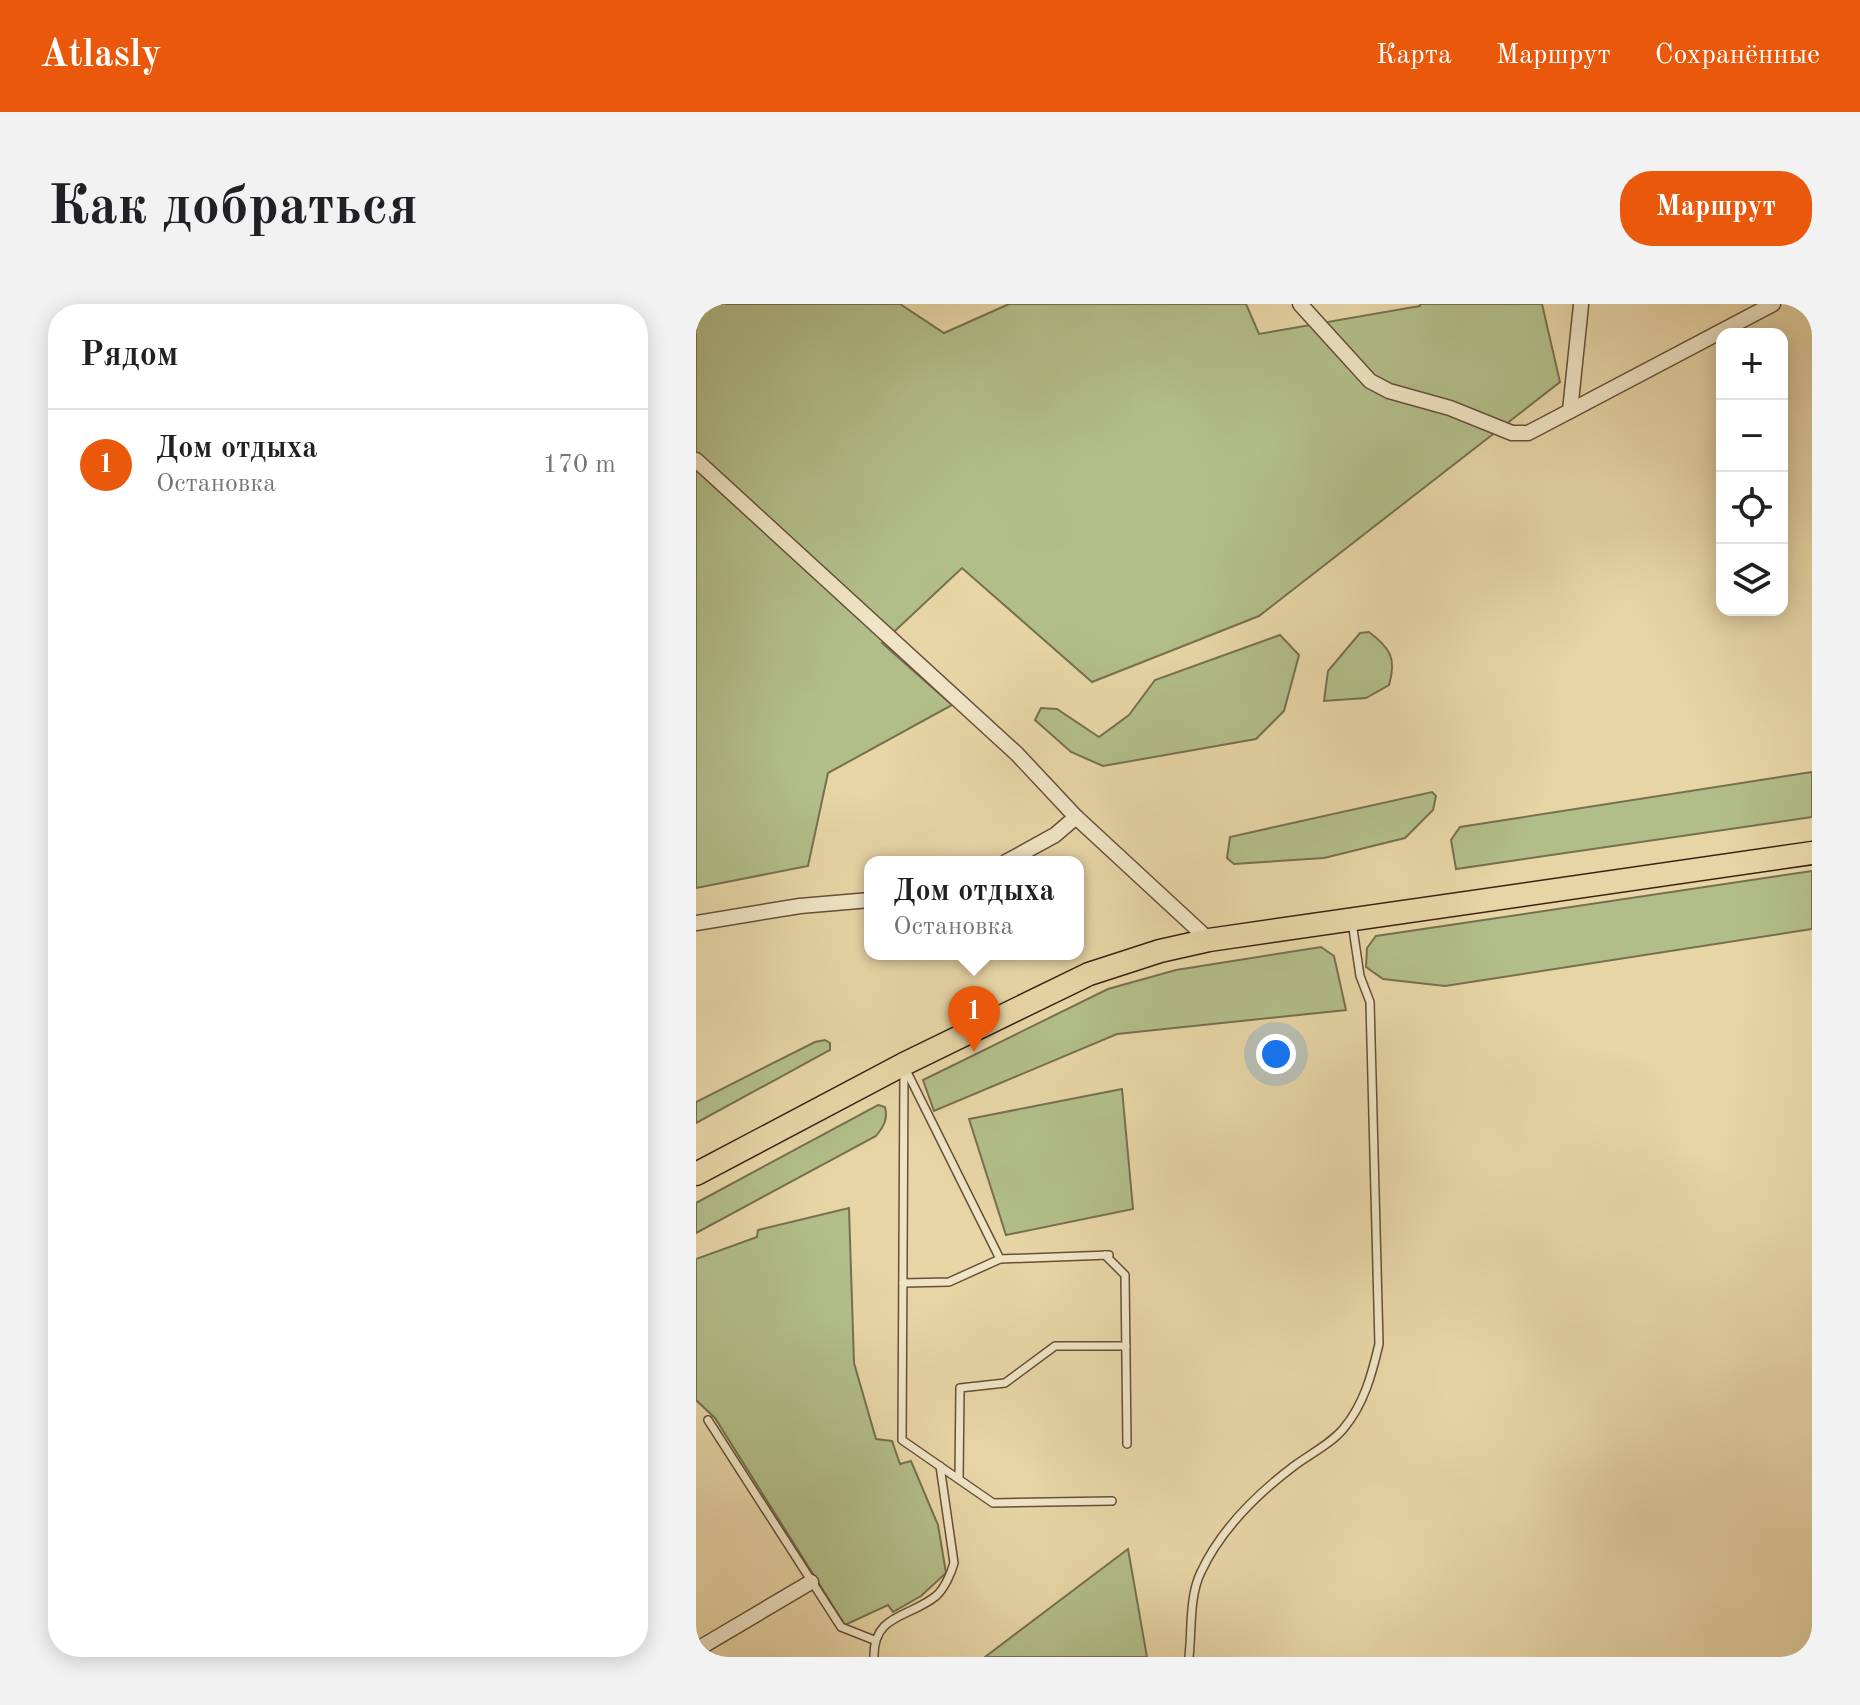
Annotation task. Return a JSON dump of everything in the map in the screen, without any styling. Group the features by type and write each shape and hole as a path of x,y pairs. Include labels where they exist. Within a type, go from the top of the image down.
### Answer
{"main road":[{"path":"696,1174 904,1064 1089,974 1160,951 1209,940 1812,853"}],"street":[{"path":"1300,304 1370,381 1389,391 1450,408 1512,433 1528,433 1773,304"},
{"path":"1570,411 1581,305"},
{"path":"696,460 1017,754 1076,817 1209,940"},
{"path":"1017,856 1055,835 1076,817"},
{"path":"696,923 800,906 864,901"},
{"path":"696,1650 811,1582"}],"lane":[{"path":"1189,1657 1194,1599 1200,1574 1214,1548 1233,1522 1262,1492 1343,1430 1362,1402 1372,1376 1379,1344 1370,1002 1360,976 1351,920"},
{"path":"904,1064 1000,1259"},
{"path":"904,1064 902,1440 993,1503 1112,1501"},
{"path":"903,1283 949,1282 1000,1259 1108,1255 1125,1275 1127,1444"},
{"path":"959,1479 960,1388 1005,1383 1055,1346 1126,1346"},
{"path":"708,1420 841,1627 874,1640"},
{"path":"874,1657 874,1640 883,1626 938,1595 951,1572 954,1563 940,1466"}],"green space":[{"path":"696,304 900,304 944,333 1009,304 1246,304 1259,334 1420,304 1542,304 1560,382 1259,616 1092,682 962,568 882,643 952,705 828,773 808,866 696,888"},
{"path":"1369,632 1390,654 1392,668 1389,685 1366,698 1324,701 1328,671 1360,633"},
{"path":"1280,635 1299,655 1284,711 1256,739 1103,766 1071,752 1035,720 1041,708 1057,709 1099,737 1129,715 1155,680"},
{"path":"1812,772 1812,817 1456,869 1451,840 1460,827"},
{"path":"1432,792 1436,796 1433,810 1405,838 1324,858 1234,864 1227,858 1230,837"},
{"path":"1812,871 1812,929 1445,986 1383,979 1366,967 1367,948 1376,936"},
{"path":"1321,947 1334,956 1346,1010 1117,1034 934,1111 923,1080 1108,989 1176,970"},
{"path":"825,1040 830,1043 830,1050 696,1123 696,1102 815,1042"},
{"path":"1122,1089 1133,1209 1006,1235 969,1119"},
{"path":"878,1105 885,1107 886,1115 876,1136 696,1233 696,1203"},
{"path":"849,1208 854,1363 876,1439 892,1441 900,1464 911,1461 938,1525 946,1573 921,1596 893,1612 888,1605 845,1625 715,1418 696,1400 696,1259 757,1237 758,1230"},
{"path":"1128,1549 1147,1657 985,1657"}],"place":[{"name":"Дом отдыха","path":"974,1052"}]}
